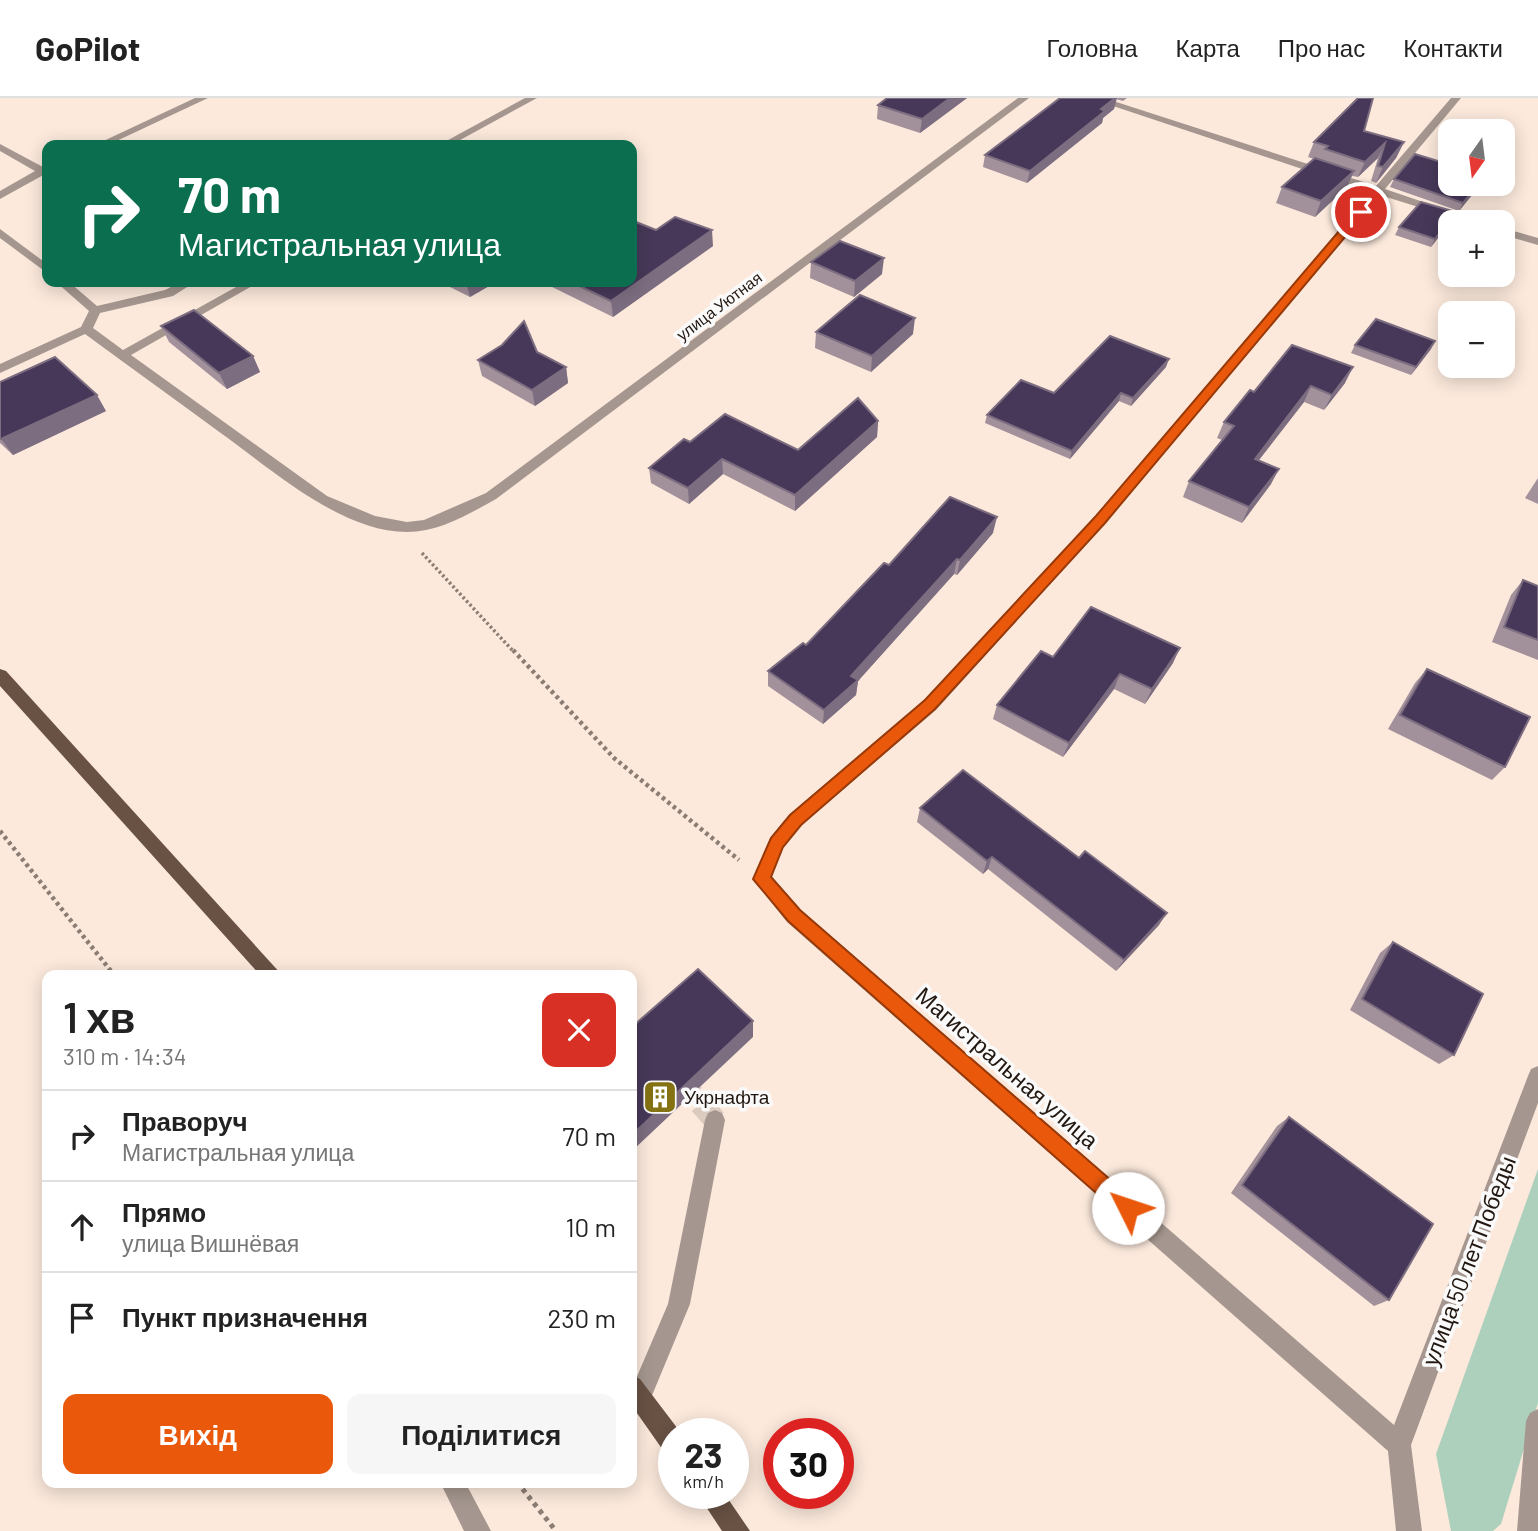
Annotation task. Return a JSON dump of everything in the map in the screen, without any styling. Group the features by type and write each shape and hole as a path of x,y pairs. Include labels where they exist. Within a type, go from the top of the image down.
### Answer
{"main road":[{"path":"0,676 268,970"},
{"path":"637,1393 658,1422"},
{"path":"721,1509 737,1531"}],"street":[{"path":"111,140 203,98"},
{"path":"453,140 532,98"},
{"name":"улица Уютная","path":"86,329 322,499 365,519 398,528 427,526 445,521 491,496 1024,98"},
{"path":"1094,98 1438,210"},
{"path":"762,879 776,843 795,820 930,705 1101,519 1456,98"},
{"path":"0,147 42,168"},
{"path":"0,195 42,172"},
{"path":"0,232 42,266"},
{"path":"1515,235 1538,242"},
{"path":"68,287 95,310"},
{"path":"95,310 169,293 180,287"},
{"path":"124,354 244,287"},
{"path":"0,369 86,329 95,310"},
{"name":"Магистральная улица","path":"762,879 804,925 1399,1445"},
{"name":"улица 50 лет Победы","path":"1399,1445 1538,1076"},
{"path":"637,1390 679,1304 715,1120"},
{"path":"1530,1531 1538,1421"},
{"path":"1399,1445 1409,1531"},
{"path":"455,1488 478,1531"}],"path":[{"path":"398,528 614,758 762,879"},
{"path":"0,831 110,970"},
{"path":"522,1488 556,1531"}],"green space":[{"path":"1538,1169 1538,1403 1501,1524 1493,1531 1451,1531 1436,1454"}],"building":[{"path":"887,98 950,98 922,119 878,105"},
{"path":"1060,98 1115,98 1101,109 1105,111 1030,171 985,155"},
{"path":"1358,98 1373,98 1364,131 1404,142 1383,167 1378,166 1385,143 1365,162 1325,149 1328,146 1314,142"},
{"path":"1415,154 1438,161 1438,194 1394,179"},
{"path":"1315,158 1354,171 1321,201 1282,187"},
{"path":"1443,196 1469,196 1463,203"},
{"path":"1421,202 1449,210 1438,210 1438,235 1435,239 1399,227"},
{"path":"675,217 712,230 637,283 637,222 656,230"},
{"path":"840,241 884,258 855,281 811,262"},
{"path":"582,287 631,287 611,301"},
{"path":"860,295 915,318 872,356 816,332"},
{"path":"194,310 253,356 219,373 161,326"},
{"path":"1376,319 1435,341 1416,367 1355,345"},
{"path":"524,321 537,352 566,367 532,390 478,360 502,345"},
{"path":"1110,336 1169,359 1133,398 1121,393 1072,451 987,415 1021,380 1054,393"},
{"path":"1292,345 1353,367 1332,395 1311,386 1255,459 1279,469 1249,507 1189,481 1234,426 1224,422 1250,390 1254,392"},
{"path":"55,357 97,395 1,439 0,382"},
{"path":"858,398 878,421 795,495 722,459 688,488 649,468 684,439 690,442 725,414 798,450"},
{"path":"950,497 997,517 851,676 858,680 824,710 768,671 803,643 806,645 884,563 889,565"},
{"path":"1523,580 1538,586 1538,640 1504,627"},
{"path":"1091,607 1180,648 1152,689 1120,674 1069,743 997,705 1041,651 1053,657"},
{"path":"1427,669 1530,717 1505,767 1400,715"},
{"path":"963,770 1079,858 1085,851 1167,913 1124,960 992,857 987,861 920,808"},
{"path":"1393,942 1483,994 1454,1055 1362,999"},
{"name":"Укрнафта","path":"698,969 753,1021 637,1130 637,1023"},
{"path":"1289,1117 1433,1224 1389,1300 1242,1185"}],"tunnel":[{"path":"678,1078 715,1120"}],"place":[{"name":"Укрнафта","path":"660,1097"}],"route":[{"path":"1128,1208 794,916 762,879 776,843 795,820 930,705 1101,519 1361,212"}]}
